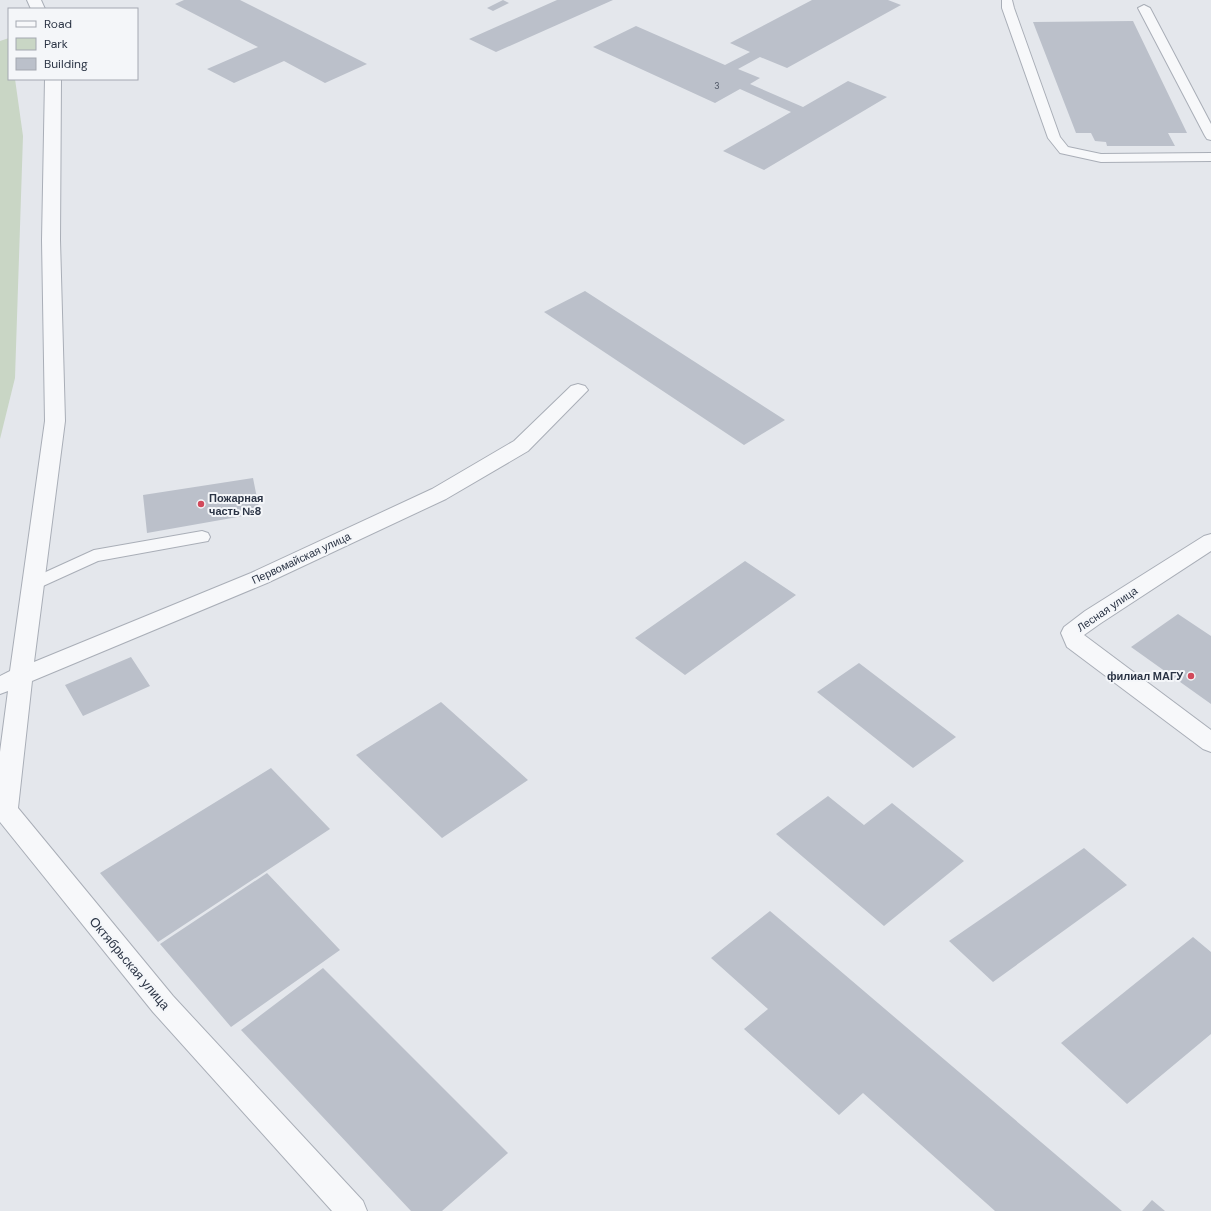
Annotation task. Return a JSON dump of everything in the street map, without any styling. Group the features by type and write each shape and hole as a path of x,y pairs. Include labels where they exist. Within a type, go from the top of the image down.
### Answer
{"street":[{"name":"Октябрьская улица","path":"52,80 51,240 55,421 32,585 11,680 3,809 163,1004 352,1211"},
{"name":"Первомайская улица","path":"11,680 259,578 439,494 521,446 578,390"},
{"name":"Лесная улица","path":"1211,541 1072,632 1075,641 1211,743"}],"lane":[{"path":"1007,0 1008,8 1054,138 1064,150 1101,158 1211,157"},
{"path":"1144,8 1211,136"},
{"path":"32,585 94,556 202,537"}],"green space":[{"path":"8,38 8,80 15,80 23,136 15,378 0,439 0,41"}],"building":[{"path":"184,0 240,0 367,64 325,83 284,61 234,83 207,69 258,47 175,4"},
{"path":"503,0 509,3 493,11 487,8"},
{"path":"557,0 613,0 496,52 469,39"},
{"path":"812,0 888,0 901,5 787,68 760,57 738,69 760,78 750,84 803,107 848,81 887,97 764,170 723,151 791,112 740,89 715,103 593,47 636,26 725,65 750,52 730,43"},
{"path":"1133,21 1187,133 1168,133 1175,146 1107,146 1106,142 1095,141 1091,133 1076,133 1033,22"},
{"path":"585,291 785,420 744,445 544,312"},
{"name":"Пожарная часть №8","path":"253,478 260,513 147,533 143,495"},
{"path":"745,561 796,595 685,675 635,638"},
{"name":"филиал МАГУ","path":"1178,614 1211,636 1211,704 1131,647"},
{"path":"131,657 150,686 83,716 65,685"},
{"path":"859,663 956,737 913,768 817,692"},
{"path":"441,702 528,780 442,838 356,755"},
{"path":"271,768 330,829 158,942 100,873"},
{"path":"828,796 864,825 892,803 964,861 884,926 776,834"},
{"path":"1084,848 1127,885 993,982 949,941"},
{"path":"267,873 340,950 231,1027 160,944"},
{"path":"770,911 1122,1211 995,1211 863,1093 839,1115 744,1029 768,1009 711,958"},
{"path":"1193,937 1211,952 1211,1034 1127,1104 1061,1043"},
{"path":"323,968 508,1153 442,1211 411,1211 241,1030"},
{"path":"1152,1200 1165,1211 1142,1211"}],"place":[{"name":"Пожарная часть №8","path":"201,504"},
{"name":"филиал МАГУ","path":"1191,676"}]}
